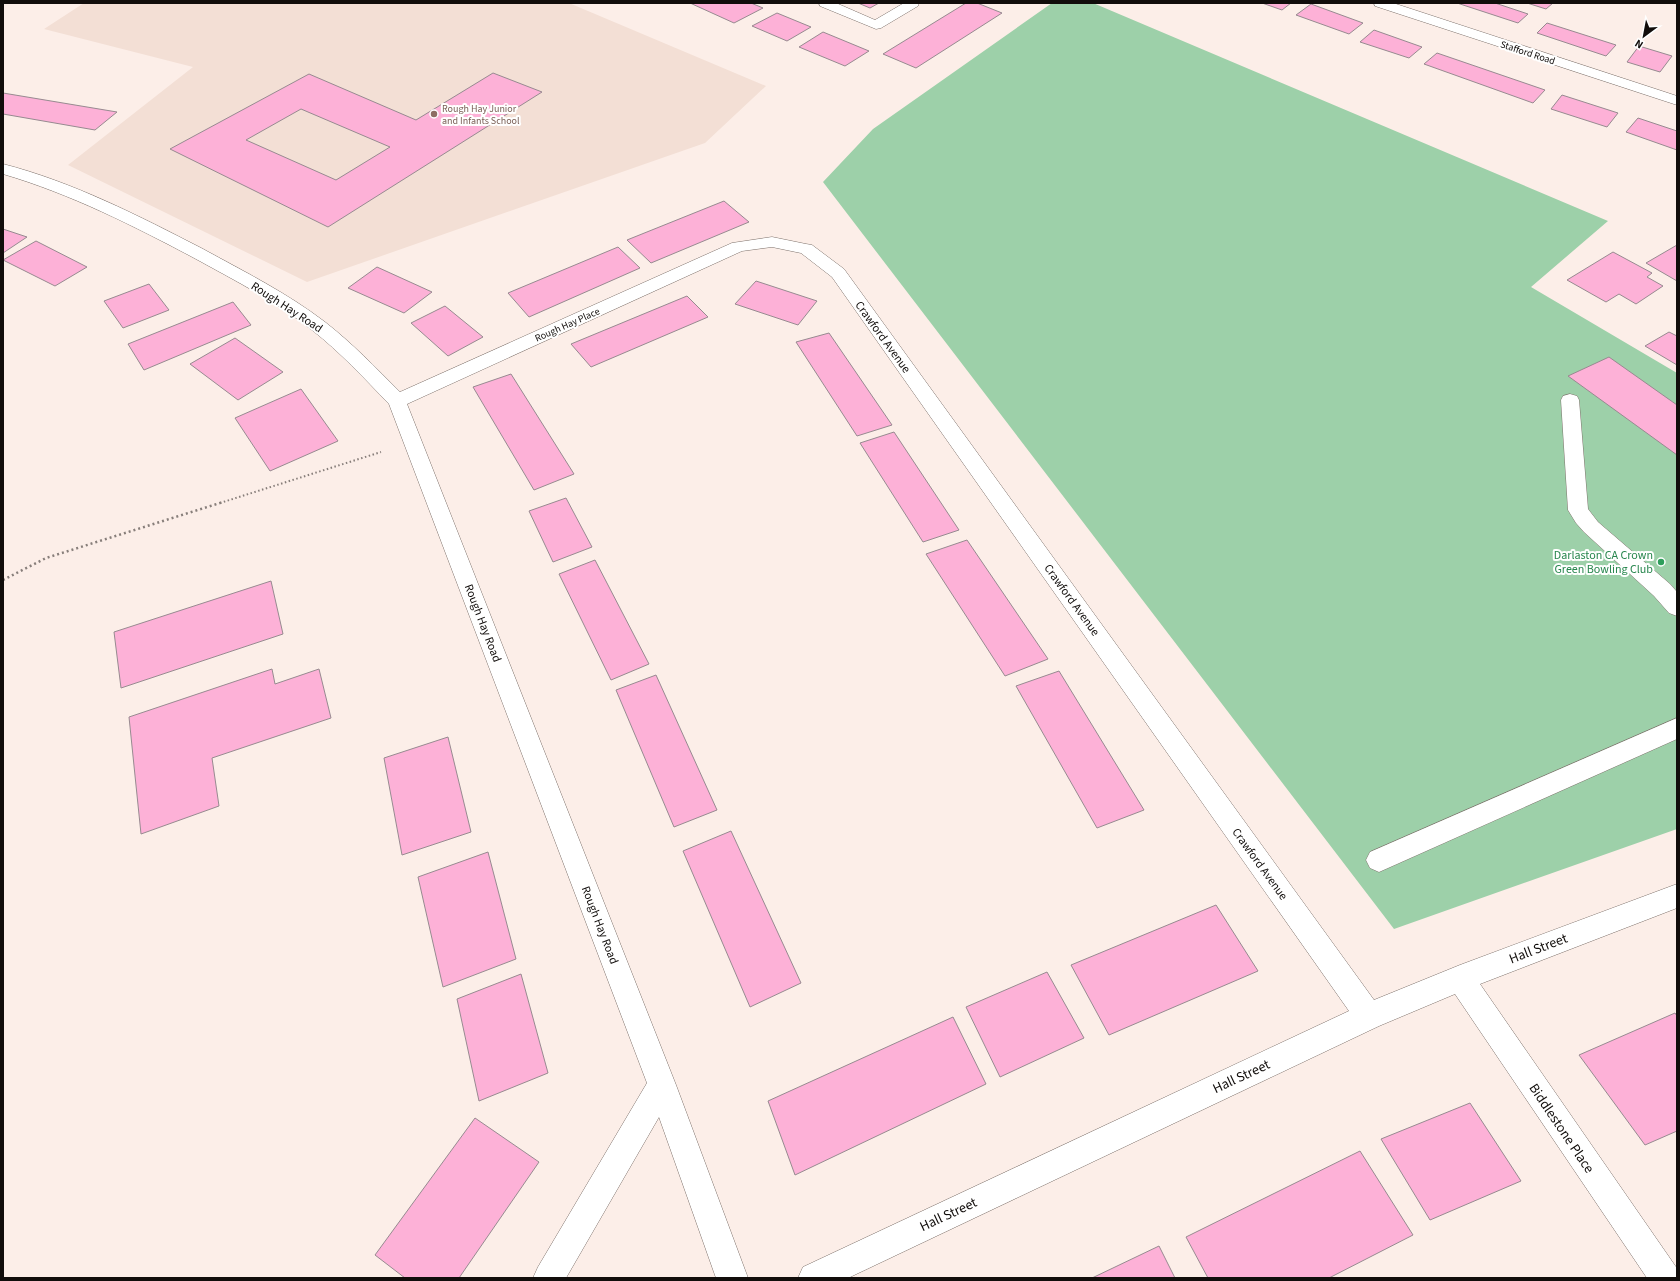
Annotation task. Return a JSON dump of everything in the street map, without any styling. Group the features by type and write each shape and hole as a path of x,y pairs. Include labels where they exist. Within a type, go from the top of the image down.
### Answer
{"street":[{"path":"825,3 876,25 913,3"},
{"name":"Stafford Road","path":"1380,3 1677,101"},
{"name":"Rough Hay Road","path":"3,169 62,188 110,208 157,232 287,304 319,326 353,356 397,401 662,1085 732,1278"},
{"name":"Crawford Avenue","path":"738,247 772,242 806,249 838,273 1368,1016"},
{"name":"Rough Hay Place","path":"397,401 738,247"},
{"path":"1570,400 1578,510 1591,527 1662,590 1677,607"},
{"path":"1380,860 1677,728"},
{"name":"Hall Street","path":"828,1275 1368,1016 1460,978 1677,896"},
{"name":"Biddlestone Place","path":"1460,978 1665,1278"},
{"path":"549,1278 662,1085"}],"path":[{"path":"3,580 46,558 414,442"}],"shaded area":[{"name":"Rough Hay Junior and Infants School","path":"84,3 569,3 766,86 705,143 307,282 68,165 193,67 44,29"}],"green space":[{"path":"1052,3 1093,3 1608,221 1531,287 1677,373 1677,829 1394,929 823,182 873,129"}],"building":[{"path":"690,3 751,3 763,8 734,23"},
{"path":"858,3 879,3 870,8"},
{"path":"966,3 977,3 1002,13 916,68 883,54"},
{"path":"1262,3 1291,3 1282,10"},
{"path":"1457,3 1495,3 1528,14 1518,23"},
{"path":"1527,3 1553,3 1546,9"},
{"path":"1311,4 1363,23 1349,34 1296,15"},
{"path":"777,13 811,27 787,41 752,26"},
{"path":"1547,23 1616,45 1606,56 1537,33"},
{"path":"1374,30 1422,47 1409,58 1360,42"},
{"path":"823,32 869,51 845,66 799,47"},
{"path":"1639,46 1672,56 1660,72 1627,62"},
{"path":"1437,53 1545,90 1533,103 1424,64"},
{"path":"493,73 542,92 328,227 170,149 309,74 416,120","holes":["301,109 390,147 336,180 246,140"]},
{"path":"3,93 117,112 95,130 3,114"},
{"path":"1562,95 1618,113 1607,127 1551,109"},
{"path":"1638,118 1677,131 1677,150 1626,132"},
{"path":"724,201 749,222 651,263 627,240"},
{"path":"3,229 27,237 3,253"},
{"path":"36,241 87,267 55,286 3,260"},
{"path":"1677,245 1677,281 1646,263"},
{"path":"618,247 640,268 529,317 508,293"},
{"path":"1613,252 1652,273 1647,277 1663,286 1636,304 1619,294 1606,302 1567,280"},
{"path":"377,267 432,292 404,313 348,288"},
{"path":"756,281 817,301 798,325 735,304"},
{"path":"149,284 169,310 123,328 104,301"},
{"path":"687,296 708,317 591,367 571,344"},
{"path":"233,302 251,325 144,370 128,344"},
{"path":"445,306 483,337 448,356 411,323"},
{"path":"1669,332 1677,336 1677,365 1645,346"},
{"path":"829,333 892,425 857,436 796,342"},
{"path":"235,338 283,372 238,400 190,364"},
{"path":"1609,357 1677,405 1677,455 1568,376"},
{"path":"511,374 574,474 534,490 473,387"},
{"path":"301,389 338,441 270,471 235,418"},
{"path":"894,432 959,530 923,542 860,443"},
{"path":"566,498 592,547 553,562 529,511"},
{"path":"967,540 1048,659 1005,676 926,554"},
{"path":"595,560 649,664 611,680 559,574"},
{"path":"271,581 283,634 121,688 114,632"},
{"path":"272,669 275,684 319,669 331,718 212,758 219,806 141,834 129,717"},
{"path":"1059,671 1144,810 1097,828 1016,686"},
{"path":"656,675 717,810 674,827 616,690"},
{"path":"448,737 471,832 402,855 384,758"},
{"path":"731,831 801,983 750,1007 683,851"},
{"path":"488,852 516,959 443,987 418,877"},
{"path":"1216,905 1258,971 1109,1035 1071,965"},
{"path":"1047,972 1084,1038 1000,1077 966,1007"},
{"path":"521,974 548,1073 479,1101 457,999"},
{"path":"1675,1013 1677,1016 1677,1131 1645,1145 1579,1055"},
{"path":"953,1017 986,1084 795,1175 768,1101"},
{"path":"1470,1103 1521,1181 1430,1220 1381,1139"},
{"path":"475,1118 539,1162 459,1278 405,1278 375,1255"},
{"path":"1360,1151 1413,1235 1329,1278 1208,1278 1186,1237"},
{"path":"1159,1246 1175,1278 1092,1278"}],"place":[{"name":"Rough Hay Junior and Infants School","path":"434,114"},
{"name":"Darlaston CA Crown Green Bowling Club","path":"1661,562"}]}
